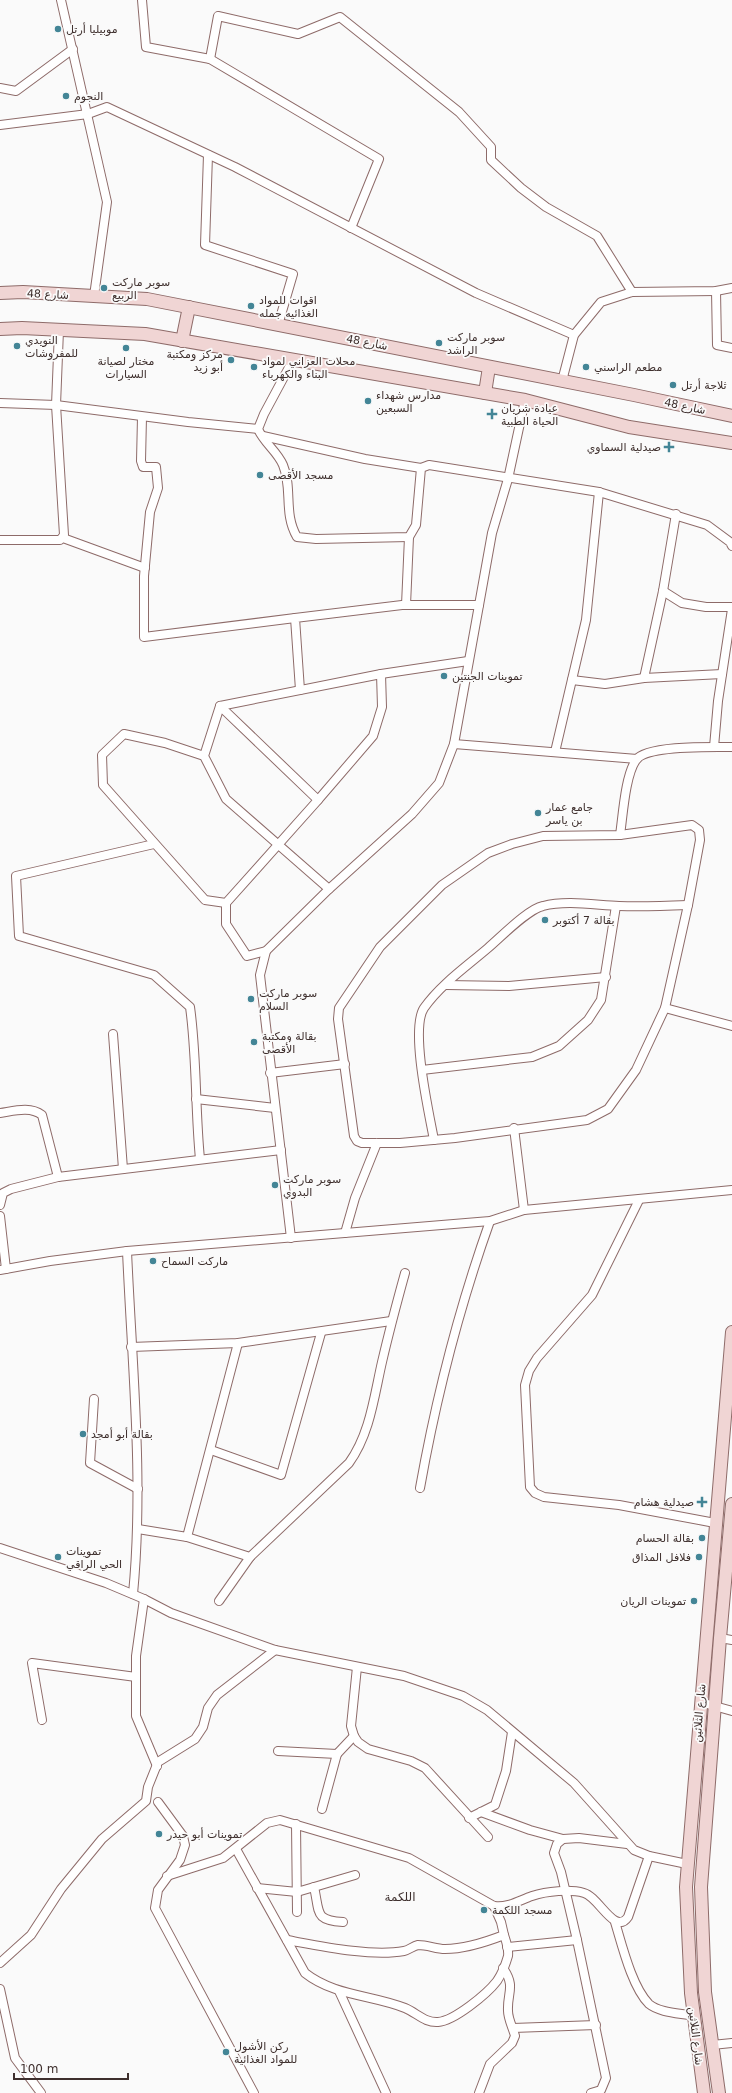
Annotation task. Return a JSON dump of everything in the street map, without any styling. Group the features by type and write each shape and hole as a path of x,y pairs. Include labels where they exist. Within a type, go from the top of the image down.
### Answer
{"main road":[{"name":"شارع 48","path":"0,293 147,299 489,366 732,416"},
{"path":"182,341 189,307"},
{"path":"0,329 145,334 524,400 629,427 732,443"},
{"path":"485,393 489,366"},
{"name":"شارع الثلاثين","path":"704,2093 694,2016 686,1888 700,1702 732,1332"},
{"name":"شارع الثلاثين","path":"720,2093 705,1992 701,1887 714,1706 732,1504"}],"street":[{"path":"61,0 107,202 94,296"},
{"path":"142,0 146,47 210,59 379,159 351,228"},
{"path":"210,59 218,16 298,34 340,17 459,112 491,147 491,160 521,188 546,207 597,236 632,292"},
{"path":"0,88 16,91 73,49"},
{"path":"0,125 88,114 107,107 208,155 476,293 574,335"},
{"path":"208,155 205,245 293,274 278,325"},
{"path":"562,381 574,335 601,302 632,292 716,291 732,288"},
{"path":"716,291 717,345 732,348"},
{"path":"59,330 56,405 63,538"},
{"path":"260,433 264,414 293,360"},
{"path":"381,674 382,707 373,736 226,903 226,924 247,956 266,951 417,808 438,783 454,744 492,533 508,479 524,400"},
{"path":"0,403 56,405 127,413 142,417 260,433 365,458 421,468 429,465 508,479 599,492 676,514 708,525 730,542 732,546"},
{"path":"142,417 141,462 143,467 156,467 158,488 150,512 145,568 144,637 406,605 479,605"},
{"path":"260,433 273,447 283,464 286,477 290,525 297,537 316,539 409,537"},
{"path":"406,605 409,537 416,525 421,468"},
{"path":"555,752 586,620 599,492"},
{"path":"644,678 663,591 676,514"},
{"path":"0,540 60,540 63,538 145,568"},
{"path":"663,591 682,603 706,608 732,608 722,674 714,747"},
{"path":"295,618 300,690"},
{"path":"220,706 381,674 468,662"},
{"path":"572,680 605,684 644,678 722,674"},
{"path":"220,706 318,800"},
{"path":"204,756 220,706"},
{"path":"226,903 205,900 103,785 102,754 124,734 165,743 204,756 226,799 329,890"},
{"path":"454,744 636,759 648,752 661,749 732,747"},
{"path":"620,835 625,794 636,759"},
{"path":"692,825 699,830 700,840 688,905 665,1008 636,1070 608,1109 587,1120 514,1128 434,1140 400,1143 362,1143 357,1141 354,1136 338,1019 339,1008 342,1001 380,947 442,885 488,853 512,844 543,836 620,835 692,825"},
{"path":"154,844 16,876 19,936 154,975 190,1007 195,1041 196,1099 200,1159"},
{"path":"434,1140 422,1070 419,1031 420,1017 424,1008 446,985 521,919 542,906 568,904 616,906 688,905"},
{"path":"422,1070 532,1057 559,1046 588,1020 601,1000 606,977 616,906"},
{"path":"266,951 260,975 270,1073 291,1238"},
{"path":"446,985 509,986 606,977"},
{"path":"665,1008 732,1026"},
{"path":"114,1034 123,1169"},
{"path":"270,1073 345,1064"},
{"path":"196,1099 275,1108"},
{"path":"0,1113 36,1110 42,1115 58,1177"},
{"path":"514,1128 524,1210"},
{"path":"346,1233 355,1198 377,1143"},
{"path":"0,1205 3,1194 12,1189 58,1177 281,1150"},
{"path":"0,1216 3,1269 127,1251 490,1221 524,1210 732,1190"},
{"path":"639,1200 592,1295 537,1358 529,1371 526,1385 527,1457 530,1486 535,1493 544,1497 618,1505 715,1523"},
{"path":"420,1488 429,1435 454,1337 472,1273 490,1221"},
{"path":"127,1251 131,1347 138,1426 138,1529 133,1594"},
{"path":"219,1601 250,1557 338,1474 355,1455 367,1427 405,1273"},
{"path":"131,1347 238,1343 392,1321"},
{"path":"210,1450 281,1474 321,1332"},
{"path":"187,1537 238,1343"},
{"path":"94,1399 90,1463 138,1489"},
{"path":"138,1529 187,1537 250,1557"},
{"path":"0,1548 106,1582 144,1598 170,1614 275,1650 412,1678 463,1696 487,1710 581,1789 627,1844 634,1850 649,1856 687,1864"},
{"path":"144,1598 136,1656 136,1716 157,1766"},
{"path":"720,1638 732,1640"},
{"path":"0,1963 31,1935 61,1889 102,1839 146,1801 148,1787 158,1762 195,1739 203,1727 208,1708 217,1695 275,1650"},
{"path":"42,1720 32,1662 136,1677"},
{"path":"357,1667 352,1720 354,1736 358,1742 368,1749 410,1761 425,1768 469,1818 488,1837"},
{"path":"700,1702 732,1711"},
{"path":"469,1818 495,1805 502,1788 512,1732"},
{"path":"322,1809 337,1754 354,1736"},
{"path":"278,1751 337,1754"},
{"path":"158,1802 183,1836 185,1845 180,1860 158,1890 156,1908 254,2093"},
{"path":"480,1812 530,1830 563,1839 579,1838 627,1844"},
{"path":"167,1876 223,1858 271,1821 280,1820 409,1858 494,1906 507,1906 539,1894 582,1892 592,1897 615,1922 629,1965 639,1988 650,2004 664,2011 694,2016"},
{"path":"296,1824 297,1912"},
{"path":"563,1839 556,1844 554,1853 577,1940 596,2025 606,2082 601,2090 590,2093"},
{"path":"236,1849 305,1973 339,1991 399,2006 413,2012 423,2019 439,2022 463,2012 497,1981 508,1956 501,1922 494,1906"},
{"path":"615,1922 622,1923 628,1918 649,1856"},
{"path":"257,1888 297,1892 356,1875"},
{"path":"314,1887 321,1916 326,1921 343,1922"},
{"path":"286,1940 324,1947 405,1951 416,1945 429,1945 444,1949 465,1947 486,1942 504,1935"},
{"path":"507,1947 577,1940"},
{"path":"479,2093 490,2064 512,2043 515,2036 507,2013 512,1987 503,1968"},
{"path":"0,1989 15,2058 41,2093"},
{"path":"339,1991 386,2093"},
{"path":"513,2028 596,2025"},
{"path":"712,2044 732,2043"}],"place":[{"name":"موبيليا أرتل","path":"58,29"},
{"name":"النجوم","path":"66,96"},
{"name":"سوبر ماركت الربيع","path":"104,288"},
{"name":"اقوات للمواد الغذائيه جمله","path":"251,306"},
{"name":"سوبر ماركت الراشد","path":"439,343"},
{"name":"النويدي للمفروشات","path":"17,346"},
{"name":"مختار لصيانة السيارات","path":"126,348"},
{"name":"مركز ومكتبة أبو زيد","path":"231,360"},
{"name":"محلات العزاني لمواد البناء والكهرباء","path":"254,367"},
{"name":"مطعم الراسني","path":"586,367"},
{"name":"ثلاجة أرتل","path":"673,385"},
{"name":"مدارس شهداء السبعين","path":"368,401"},
{"name":"عيادة شريان الحياة الطبية","path":"492,414"},
{"name":"صيدلية السماوي","path":"669,447"},
{"name":"مسجد الأقصى","path":"260,475"},
{"name":"تموينات الجنتين","path":"444,676"},
{"name":"جامع عمار بن ياسر","path":"538,813"},
{"name":"بقالة 7 أكتوبر","path":"545,920"},
{"name":"سوبر ماركت السلام","path":"251,999"},
{"name":"بقالة ومكتبة الأقصى","path":"254,1042"},
{"name":"سوبر ماركت البدوي","path":"275,1185"},
{"name":"ماركت السماح","path":"153,1261"},
{"name":"بقالة أبو أمجد","path":"83,1434"},
{"name":"صيدلية هشام","path":"702,1502"},
{"name":"بقالة الحسام","path":"702,1538"},
{"name":"تموينات الحي الراقي","path":"58,1557"},
{"name":"فلافل المذاق","path":"699,1557"},
{"name":"تموينات الريان","path":"694,1601"},
{"name":"تموينات أبو حيدر","path":"159,1834"},
{"name":"مسجد اللكمة","path":"484,1910"},
{"name":"ركن الأشول للمواد الغذائية","path":"226,2052"}],"district":[{"name":"اللكمة","path":"400,1897"}]}
